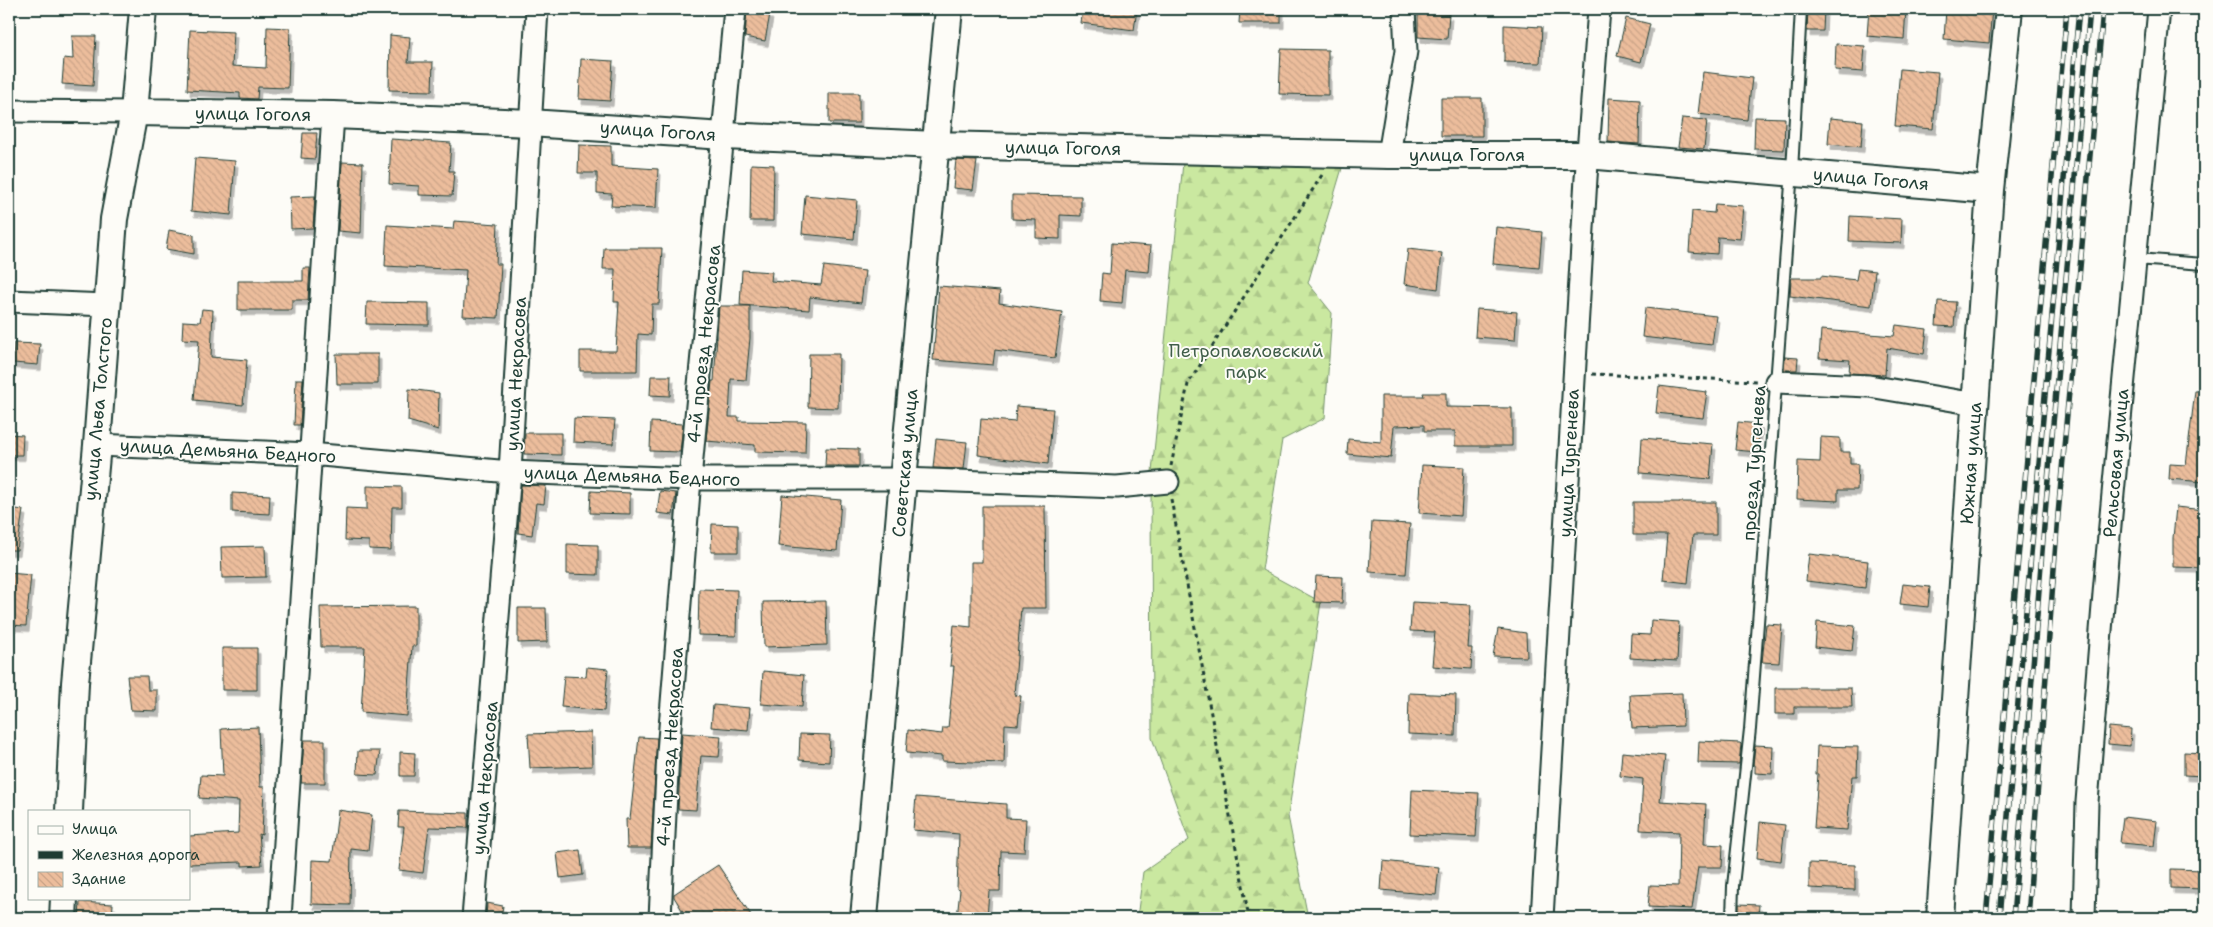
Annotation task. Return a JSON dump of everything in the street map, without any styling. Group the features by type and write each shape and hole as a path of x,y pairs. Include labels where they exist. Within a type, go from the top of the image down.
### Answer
{"street":[{"name":"улица Льва Толстого","path":"68,810 75,682 97,445 114,219 134,112 143,9"},
{"name":"улица Некрасова","path":"473,918 510,472 537,9"},
{"name":"4-й проезд Некрасова","path":"660,918 668,752 690,479 735,9"},
{"name":"Советская улица","path":"864,918 903,479 949,9"},
{"path":"1389,155 1406,51 1404,9"},
{"name":"улица Тургенева","path":"1542,918 1587,155 1599,9"},
{"name":"Южная улица","path":"1940,918 1990,190 2009,9"},
{"name":"Рельсовая улица","path":"2084,918 2089,782 2108,547 2159,9"},
{"path":"9,111 134,112"},
{"name":"улица Гоголя","path":"134,112 333,115 530,123 724,136 937,145 1389,155 1587,155 1990,190"},
{"path":"280,918 333,115"},
{"path":"9,302 107,306"},
{"path":"1776,382 1869,386 1976,404"},
{"name":"улица Демьяна Бедного","path":"97,445 310,454 510,472 690,479 903,479 1117,487 1168,482"},
{"path":"63,918 64,900"}],"lane":[{"name":"проезд Тургенева","path":"1732,918 1733,886 1750,729 1792,172 1801,9"},
{"path":"2136,258 2204,264"}],"path":[{"path":"1249,918 1168,482 1188,384 1336,154"},
{"path":"1574,373 1776,382"}],"green space":[{"name":"Петропавловский парк","path":"1184,153 1345,158 1308,283 1332,313 1325,418 1282,440 1262,570 1321,602 1288,816 1308,918 1137,918 1143,872 1189,840 1152,738 1151,482"}],"building":[{"path":"747,9 770,14 765,41 745,37"},
{"path":"1083,9 1137,9 1134,30 1081,23"},
{"path":"1240,9 1281,9 1281,23 1239,23"},
{"path":"1808,9 1824,9 1823,31 1807,31"},
{"path":"1869,9 1906,9 1904,39 1867,36"},
{"path":"1946,9 1992,9 1989,43 1944,39"},
{"path":"1418,12 1449,14 1447,39 1418,37"},
{"path":"1626,18 1650,24 1641,62 1617,56"},
{"path":"1504,25 1542,27 1540,63 1504,62"},
{"path":"267,27 290,28 288,88 258,87 257,99 240,98 240,93 187,90 190,30 234,32 232,66 266,68"},
{"path":"390,35 410,37 408,62 433,62 432,91 389,90"},
{"path":"72,36 96,36 93,86 62,84 64,58 73,59"},
{"path":"1836,44 1865,46 1863,72 1835,70"},
{"path":"1281,49 1328,50 1328,95 1279,94"},
{"path":"581,59 613,61 610,101 579,99"},
{"path":"1900,69 1938,72 1933,129 1895,126"},
{"path":"1703,72 1752,78 1747,120 1698,114"},
{"path":"829,93 859,93 859,123 829,123"},
{"path":"1441,98 1482,98 1482,136 1441,136"},
{"path":"1609,98 1640,100 1639,144 1608,142"},
{"path":"1755,117 1785,118 1784,150 1754,149"},
{"path":"1682,118 1707,120 1704,149 1678,147"},
{"path":"1830,118 1863,121 1861,147 1828,144"},
{"path":"303,133 317,133 315,159 301,158"},
{"path":"391,139 451,143 449,171 454,171 452,196 419,195 419,186 389,184"},
{"path":"579,145 611,146 611,166 658,169 656,208 611,206 612,194 597,193 597,173 578,173"},
{"path":"195,158 235,161 231,215 191,211"},
{"path":"956,160 977,161 973,190 953,188"},
{"path":"342,162 363,163 361,233 338,231"},
{"path":"751,164 774,165 773,221 750,221"},
{"path":"805,195 857,200 854,239 802,234"},
{"path":"1012,195 1081,196 1081,216 1060,215 1060,239 1036,238 1036,220 1012,219"},
{"path":"315,196 313,228 291,229 290,197"},
{"path":"1715,204 1743,206 1740,239 1718,237 1717,254 1689,252 1692,211 1714,213"},
{"path":"1850,216 1902,219 1901,243 1849,241"},
{"path":"454,221 498,224 496,264 501,264 498,318 463,316 466,270 385,266 387,225 453,229"},
{"path":"1496,227 1542,232 1539,268 1493,264"},
{"path":"169,230 194,235 194,254 166,249"},
{"path":"1112,243 1151,246 1149,272 1125,270 1122,303 1100,301 1102,273 1110,274"},
{"path":"604,248 662,248 659,304 652,304 651,335 638,334 637,371 580,371 580,351 616,351 619,302 614,302 615,269 603,269"},
{"path":"1408,249 1442,253 1438,289 1404,284"},
{"path":"824,266 865,271 861,303 810,297 809,310 740,305 742,270 772,272 771,281 821,285"},
{"path":"303,268 310,268 308,300 292,300 292,310 238,310 238,281 303,281"},
{"path":"1858,269 1875,271 1871,306 1790,296 1791,278 1821,278 1821,276 1856,280"},
{"path":"939,286 1000,291 999,303 1062,312 1055,358 995,350 993,365 933,360"},
{"path":"1938,301 1956,302 1954,327 1936,326"},
{"path":"367,302 429,303 429,325 366,324"},
{"path":"719,306 750,306 750,338 746,380 731,379 729,417 739,417 739,421 806,422 805,453 755,452 755,445 706,441 712,381 714,381"},
{"path":"1645,308 1716,316 1712,345 1642,337"},
{"path":"202,309 213,310 211,357 247,360 243,405 194,400 199,340 182,339 183,321 200,322"},
{"path":"1477,309 1517,312 1515,340 1475,337"},
{"path":"1896,325 1927,329 1924,354 1887,348 1885,375 1849,373 1850,360 1819,358 1821,330 1894,336"},
{"path":"14,343 40,344 38,365 13,363"},
{"path":"336,354 378,354 378,384 337,384"},
{"path":"809,354 839,354 838,408 808,407"},
{"path":"1785,357 1798,358 1797,370 1784,370"},
{"path":"651,376 671,376 670,396 650,395"},
{"path":"296,379 303,379 300,425 294,425"},
{"path":"1659,386 1707,392 1703,418 1656,413"},
{"path":"409,389 439,393 438,430 408,421"},
{"path":"2195,391 2204,391 2204,482 2169,479 2170,464 2186,465"},
{"path":"1423,393 1446,393 1446,407 1512,408 1512,446 1455,446 1455,431 1424,431 1424,425 1394,426 1391,458 1347,454 1348,439 1381,442 1381,396 1424,396"},
{"path":"1016,406 1053,409 1048,464 978,455 981,419 1015,422"},
{"path":"574,418 615,420 613,444 573,442"},
{"path":"651,422 683,424 680,452 650,451"},
{"path":"1738,422 1760,424 1757,452 1735,450"},
{"path":"525,433 561,433 561,455 524,454"},
{"path":"9,434 23,435 22,455 9,455"},
{"path":"1821,437 1840,438 1840,452 1850,452 1850,464 1858,464 1857,490 1838,490 1838,501 1797,499 1798,461 1820,462"},
{"path":"1642,438 1713,444 1710,479 1640,473"},
{"path":"936,439 967,442 964,469 933,468"},
{"path":"826,448 859,449 859,466 825,466"},
{"path":"1422,465 1464,467 1461,516 1419,513"},
{"path":"521,485 546,486 544,504 536,503 532,535 518,533"},
{"path":"367,486 402,487 402,507 392,507 391,550 369,549 369,541 345,540 346,508 367,509"},
{"path":"591,491 630,493 630,514 590,513"},
{"path":"660,491 676,493 673,515 657,513"},
{"path":"232,493 270,495 269,514 232,512"},
{"path":"782,495 841,500 837,551 778,546"},
{"path":"1633,502 1716,502 1716,535 1693,535 1688,583 1663,580 1667,535 1633,535"},
{"path":"982,506 1045,506 1046,608 1021,608 1014,695 1021,696 1018,725 1005,724 1004,763 942,761 942,756 906,753 908,730 942,734 943,728 948,728 954,666 950,666 954,625 971,627 971,562 982,562"},
{"path":"2176,507 2204,510 2204,568 2173,567"},
{"path":"9,508 23,510 17,550 9,550"},
{"path":"1372,522 1410,524 1406,574 1369,572"},
{"path":"712,524 738,525 738,552 711,552"},
{"path":"567,544 598,545 598,575 567,574"},
{"path":"265,546 266,577 222,578 221,547"},
{"path":"1809,554 1868,561 1865,588 1806,581"},
{"path":"9,573 31,575 26,626 9,625"},
{"path":"1316,576 1343,577 1342,603 1314,602"},
{"path":"1903,584 1930,587 1928,607 1900,604"},
{"path":"699,589 737,590 736,636 698,635"},
{"path":"826,601 827,645 764,647 763,602"},
{"path":"1412,602 1471,605 1468,648 1472,648 1471,669 1432,666 1435,632 1410,631"},
{"path":"416,606 416,646 412,646 407,716 361,712 365,647 321,647 320,607"},
{"path":"518,608 546,608 547,642 518,643"},
{"path":"1651,620 1679,622 1677,661 1630,658 1631,634 1650,635"},
{"path":"1817,622 1855,626 1852,651 1815,647"},
{"path":"1766,624 1782,625 1779,663 1762,662"},
{"path":"1498,629 1526,633 1527,657 1493,656"},
{"path":"222,648 257,648 257,690 222,690"},
{"path":"587,667 608,669 604,711 561,707 564,676 586,677"},
{"path":"763,671 804,675 802,707 761,704"},
{"path":"127,676 147,676 148,690 157,690 157,711 131,710"},
{"path":"1775,688 1851,688 1852,707 1794,707 1794,714 1775,714"},
{"path":"1409,693 1456,695 1455,736 1408,734"},
{"path":"1682,693 1683,726 1632,728 1630,695"},
{"path":"713,705 750,708 748,730 711,727"},
{"path":"258,727 260,787 264,787 262,835 259,834 262,865 242,866 242,862 190,864 190,836 238,833 239,801 199,798 201,775 223,776 221,729"},
{"path":"2109,727 2131,729 2130,746 2108,744"},
{"path":"591,732 592,766 530,768 528,734"},
{"path":"682,733 721,736 719,757 701,756 696,810 678,809"},
{"path":"800,734 830,735 829,762 799,760"},
{"path":"639,737 657,738 651,848 627,848 626,819 630,819"},
{"path":"304,740 325,740 325,783 301,783"},
{"path":"1699,741 1740,743 1739,764 1698,763"},
{"path":"1755,745 1773,746 1772,774 1755,773 1755,765 1753,765"},
{"path":"1817,746 1858,747 1857,776 1852,776 1847,830 1814,828 1818,774 1816,774"},
{"path":"358,751 380,751 377,775 357,774"},
{"path":"400,752 415,753 414,776 400,776"},
{"path":"1622,752 1665,756 1660,801 1706,804 1704,844 1723,845 1722,867 1698,867 1692,909 1648,907 1650,885 1678,886 1679,832 1640,830 1643,779 1620,776"},
{"path":"2184,752 2204,753 2204,776 2184,775"},
{"path":"1412,790 1479,793 1476,837 1410,834"},
{"path":"916,797 1006,804 1006,818 1026,819 1024,852 1001,851 1000,891 989,891 987,918 957,918 960,890 957,889 959,834 913,830"},
{"path":"338,810 372,815 368,851 351,849 350,905 311,904 312,860 332,861"},
{"path":"399,811 468,813 468,828 429,827 423,873 399,870 404,827 398,827"},
{"path":"2123,817 2157,821 2154,846 2120,843"},
{"path":"1760,822 1785,825 1781,861 1757,858"},
{"path":"580,850 583,875 560,878 557,853"},
{"path":"1383,861 1439,867 1436,895 1381,890"},
{"path":"1809,863 1855,865 1855,890 1809,888"},
{"path":"718,865 753,918 687,918 674,894"},
{"path":"2171,869 2204,870 2204,889 2171,888"},
{"path":"80,902 113,904 112,918 79,918"},
{"path":"487,903 503,906 501,918 486,918"},
{"path":"1739,904 1759,905 1758,918 1739,918"}],"railway":[{"path":"1986,918 2067,9"},
{"path":"1999,918 2079,9"},
{"path":"2013,918 2045,514 2090,9"},
{"path":"2028,918 2058,515 2103,9"}]}
